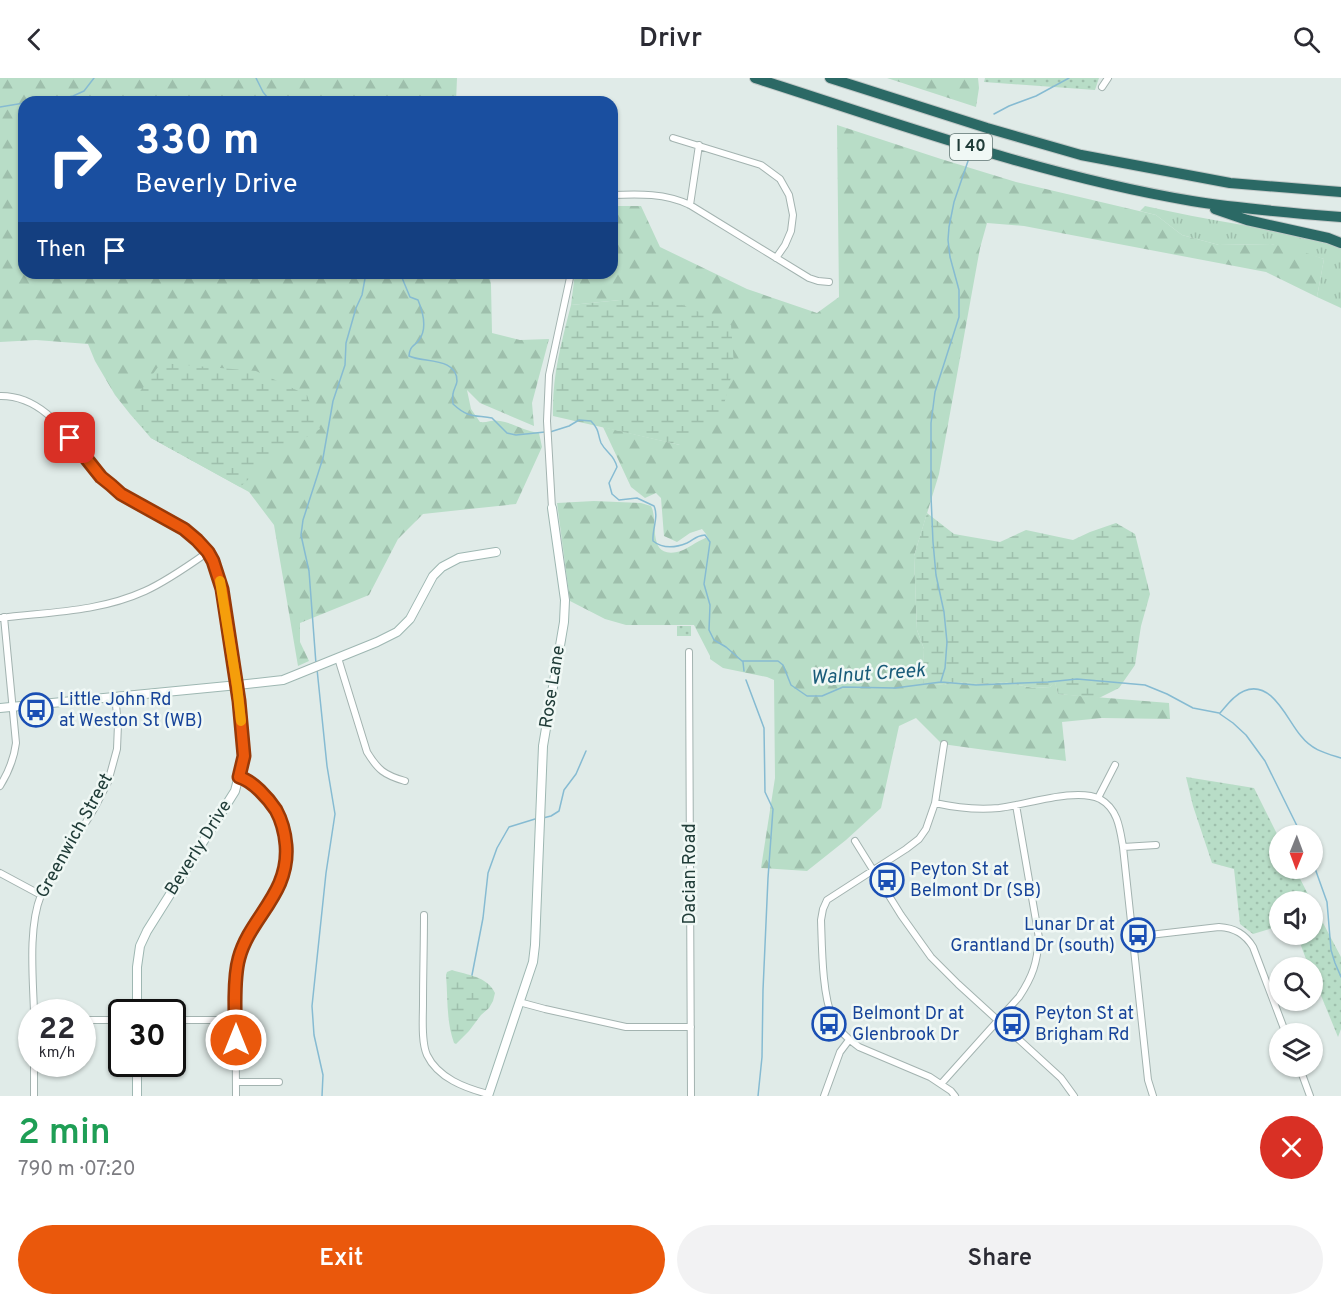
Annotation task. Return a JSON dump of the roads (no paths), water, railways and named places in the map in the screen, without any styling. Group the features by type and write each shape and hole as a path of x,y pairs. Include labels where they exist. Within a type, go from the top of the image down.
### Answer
{"highway":[{"name":"I 40","path":"755,78 928,134 1067,174 1192,201 1265,211 1341,217"},
{"name":"I 40","path":"830,78 987,129 1081,155 1230,183 1341,192"},
{"path":"1192,201 1247,220 1341,243"}],"street":[{"path":"1102,87 1108,78"},
{"path":"673,138 761,165 780,179 786,187 793,214 791,231 776,258"},
{"path":"690,205 699,145"},
{"path":"618,195 653,195 680,200 809,278 829,282"},
{"name":"Rose Lane","path":"488,1095 533,962 535,945 543,746 564,622 565,600 552,508 547,421 549,375 570,279"},
{"name":"Beverly Drive","path":"0,396 16,398 43,411 57,423 101,477 121,494 184,529 197,540 208,552 220,579 237,686 244,756 234,792 147,931 140,946 137,967 137,999"},
{"path":"0,786 9,770 15,750 16,734 2,617 77,610 119,601 161,583 208,552"},
{"path":"0,708 283,680 384,639 401,629 410,619 433,576 445,564 463,557 496,552"},
{"name":"Dacian Road","path":"689,652 691,1096"},
{"path":"338,658 367,752 375,765 389,777 405,781"},
{"name":"Greenwich Street","path":"34,999 33,925 40,895 99,800 112,771 118,736 115,696"},
{"path":"944,744 935,803 926,829 919,839 906,849 827,900 823,909 822,928 826,996 833,1020 849,1040 872,1053 930,1077 955,1096"},
{"path":"1098,798 1115,765"},
{"path":"236,1096 236,973 239,957 282,880 287,848 285,832 273,805 252,784 239,777"},
{"path":"935,803 957,808 982,809 1079,794 1098,798 1116,816 1123,847 1148,1080 1153,1096"},
{"path":"941,1084 1019,997 1028,983 1037,960 1039,938 1016,805"},
{"path":"855,841 901,915 931,957 1061,1078 1074,1096"},
{"path":"1123,847 1156,845"},
{"path":"0,873 40,895"},
{"path":"424,915 423,1023 427,1054 436,1067 451,1080 488,1095"},
{"path":"1132,937 1219,927 1239,932 1253,947 1282,1023"},
{"path":"519,1002 626,1027 691,1027"},
{"path":"186,1020 235,1020"},
{"path":"824,1096 840,1052 849,1040"},
{"path":"34,1077 34,1096"},
{"path":"137,1077 137,1096"},
{"path":"1303,1077 1310,1096"},
{"path":"236,1082 279,1082"}],"waterway":[{"name":"Walnut Creek","path":"73,96 84,91 94,78"},
{"name":"Walnut Creek","path":"256,78 266,96"},
{"path":"994,114 1036,96 1069,78"},
{"name":"Walnut Creek","path":"0,107 18,104"},
{"path":"941,681 945,668 947,642 933,542 931,423 935,392 959,317 959,290 948,240 954,202 968,161"},
{"path":"316,664 309,571 301,535 303,520 323,458 333,401 345,365 346,343 365,279"},
{"name":"Walnut Creek","path":"402,279 410,297 418,300 424,320 422,335 411,348 409,356 446,364 456,373 453,404 471,415 492,418 507,433 516,435 545,432"},
{"name":"Walnut Creek","path":"550,432 579,420 591,421 597,429 601,443 614,459 617,467 609,483 612,494 619,500 637,498 654,506 656,514 653,541 657,544 669,547 678,546 705,535 710,542 704,584 710,605 709,630 714,640 742,661 778,661 783,665 791,685 807,696 822,696 843,687 895,688 941,682 976,685 1077,679 1145,685 1193,708 1219,713"},
{"path":"743,662 744,671"},
{"path":"317,669 327,766 335,814 326,873 312,1006 314,1035 323,1075 322,1096"},
{"path":"746,680 764,728 765,792 773,809 763,990 762,1057 758,1096"},
{"name":"Walnut Creek","path":"1220,713 1240,693 1254,689 1263,691 1278,703 1310,745 1341,758"},
{"path":"1220,714 1246,735 1265,761 1297,825"},
{"path":"543,818 559,811 564,790 576,774 586,751"},
{"path":"472,975 483,918 488,873 497,848 509,827 535,819"},
{"path":"1319,879 1327,902 1331,950 1341,977"}],"place":[{"name":"Little John Rd at Weston St (WB)","path":"36,710"},
{"name":"Peyton St at Belmont Dr (SB)","path":"887,880"},
{"name":"Lunar Dr at Grantland Dr (south)","path":"1138,935"},
{"name":"Belmont Dr at Glenbrook Dr","path":"829,1024"},
{"name":"Peyton St at Brigham Rd","path":"1012,1024"}]}
